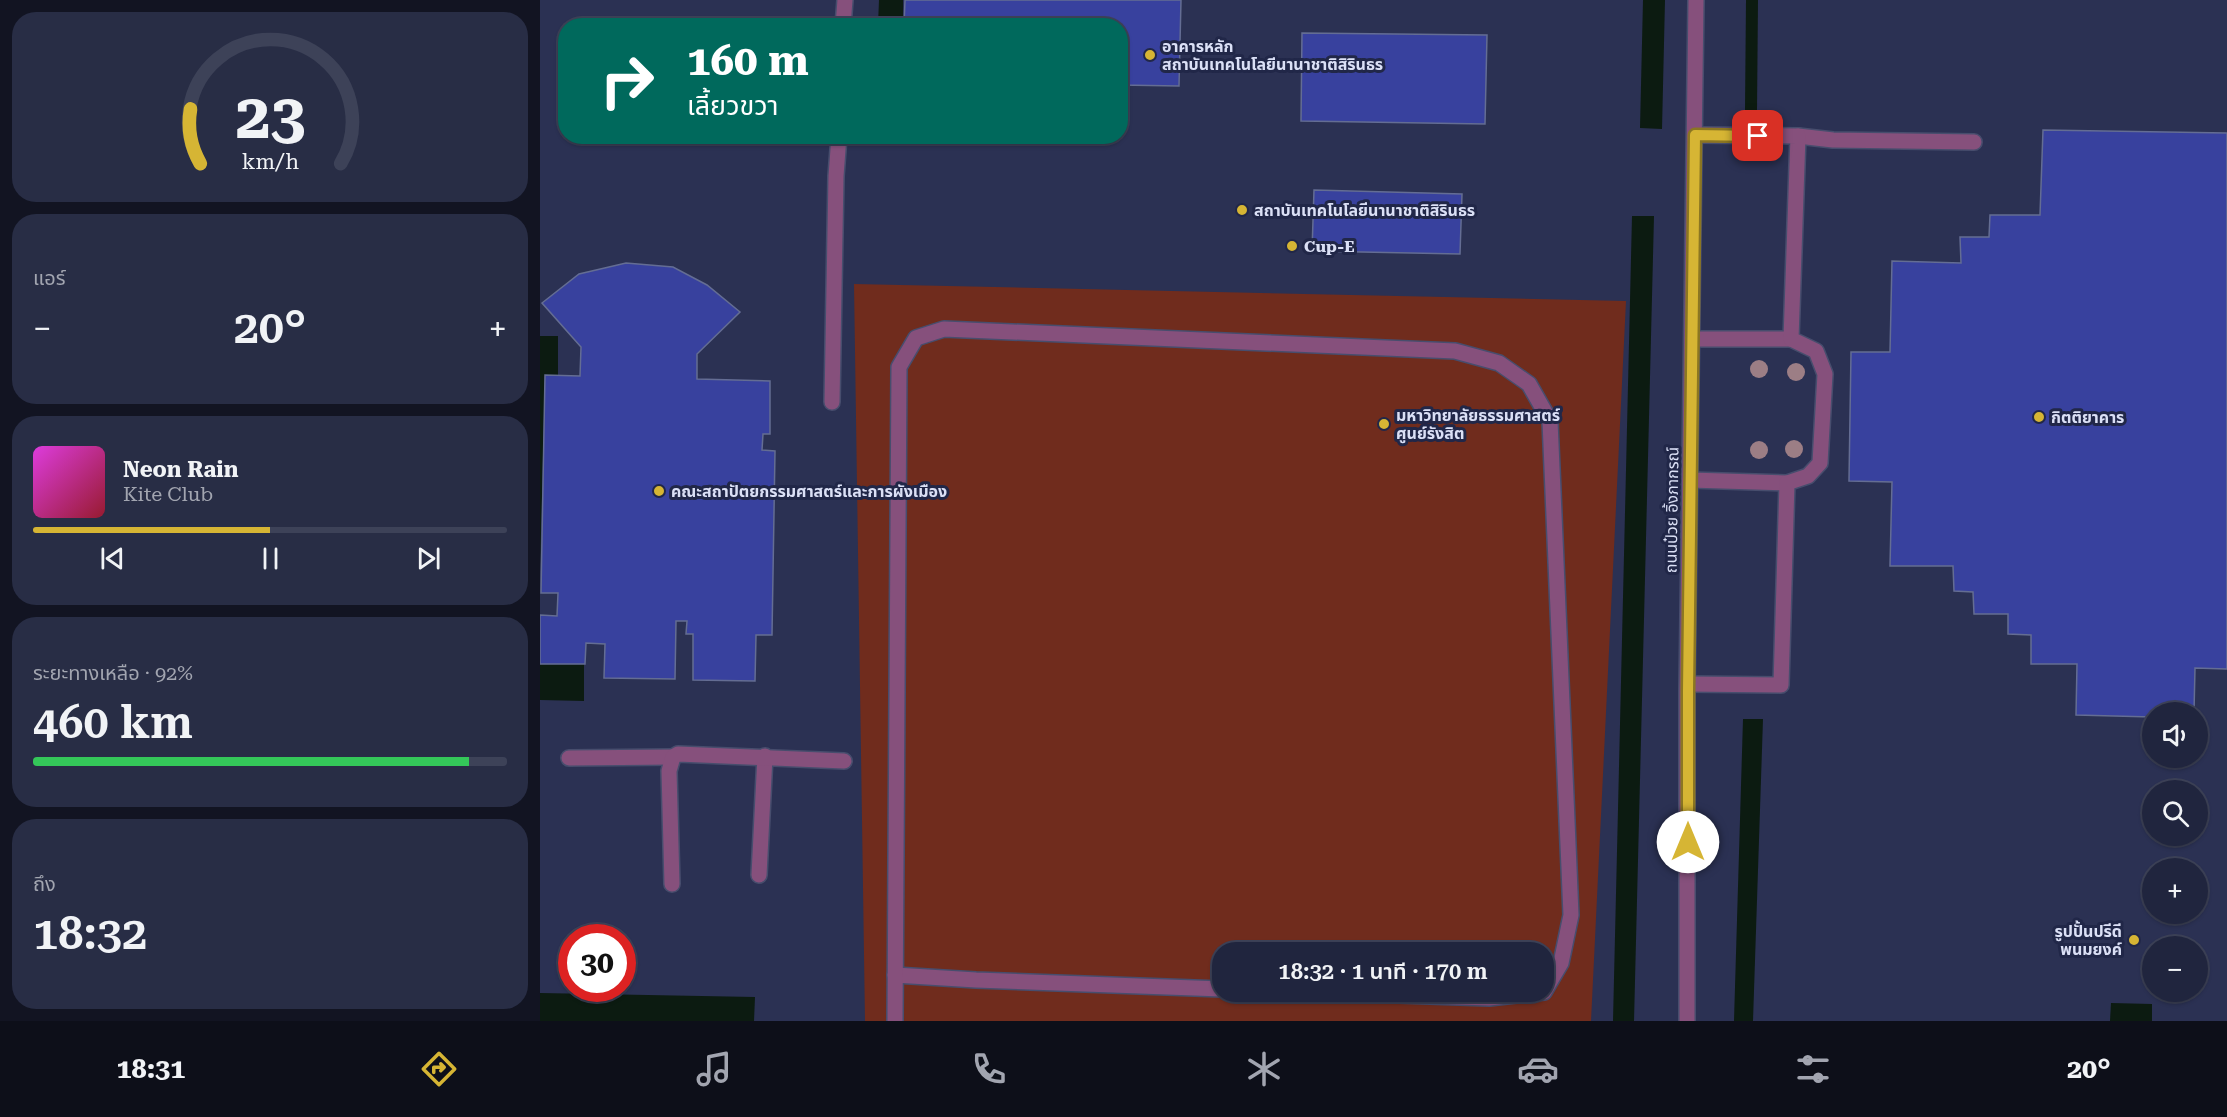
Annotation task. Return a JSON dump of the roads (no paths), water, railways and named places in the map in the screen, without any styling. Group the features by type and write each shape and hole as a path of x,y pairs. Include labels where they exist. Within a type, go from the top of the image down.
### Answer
{"street":[{"path":"844,18 845,0"},
{"name":"ถนนป๋วย อิ้งภากรณ์","path":"1687,1021 1688,684 1696,0"},
{"path":"1695,135 1974,142"},
{"path":"1791,339 1798,136"},
{"path":"832,402 838,144"},
{"path":"895,1021 899,366 916,338 944,329 1455,351 1498,363 1529,384 1550,421 1571,915 1561,963 1554,975"},
{"path":"1690,480 1787,483 1808,476 1820,463 1825,374 1816,351 1791,339 1693,339"},
{"path":"1688,684 1781,685 1787,483"},
{"path":"569,758 673,757 678,754 844,760"},
{"path":"759,875 765,756"},
{"path":"672,884 669,771 673,757"},
{"path":"895,975 1212,989"}],"place":[{"name":"อาคารหลัก สถาบันเทคโนโลยีนานาชาติสิรินธร","path":"1150,55"},
{"name":"สถาบันเทคโนโลยีนานาชาติสิรินธร","path":"1242,210"},
{"name":"Cup-E","path":"1292,246"},
{"name":"กิตติยาคาร","path":"2039,417"},
{"name":"มหาวิทยาลัยธรรมศาสตร์ ศูนย์รังสิต","path":"1384,424"},
{"name":"คณะสถาปัตยกรรมศาสตร์และการผังเมือง","path":"659,491"},
{"name":"รูปปั้นปรีดี พนมยงค์","path":"2134,940"}]}
